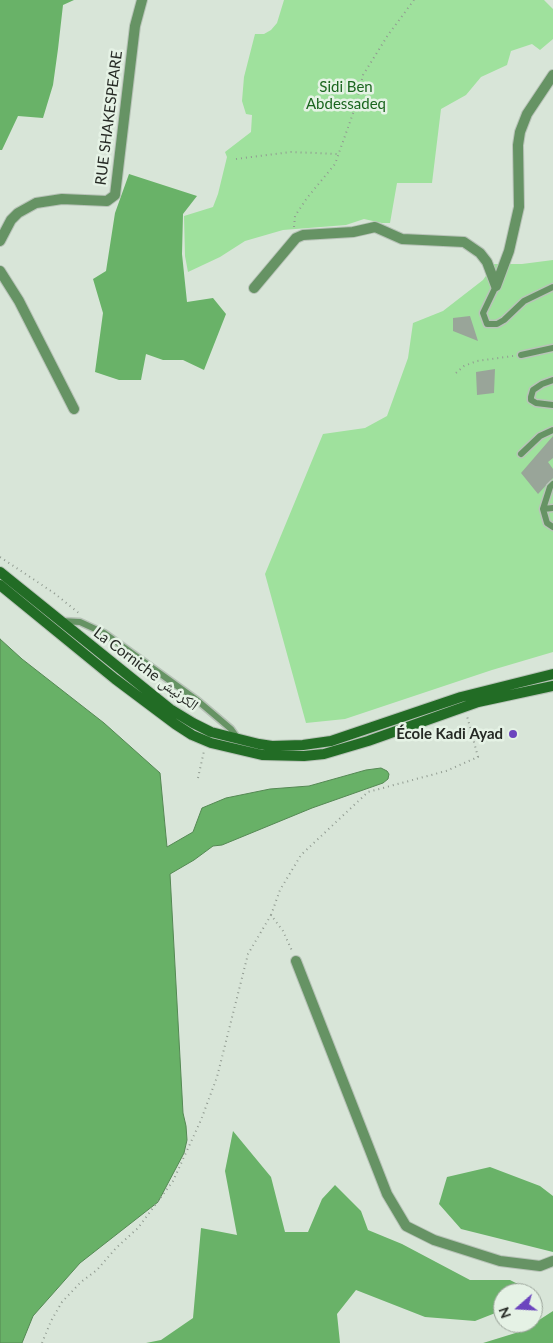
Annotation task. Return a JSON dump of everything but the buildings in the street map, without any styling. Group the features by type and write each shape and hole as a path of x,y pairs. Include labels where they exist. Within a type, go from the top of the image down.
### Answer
{"main road":[{"name":"La Corniche الكرنيش","path":"0,572 170,709 211,732 239,740 272,746 303,745 331,741 461,697 553,674"},
{"name":"La Corniche الكرنيش","path":"0,586 115,679 175,724 192,735 211,743 252,753 289,756 324,754 368,741 471,704 553,686"}],"street":[{"name":"RUE SHAKESPEARE","path":"0,242 11,220 18,213 36,203 62,199 107,200 114,194 135,26 142,0"},
{"path":"496,286 509,251 519,207 518,146 520,132 528,114 553,75"},
{"path":"254,288 296,238 303,235 353,232 375,227 402,238 467,243 480,253 487,262 496,286"},
{"path":"0,271 18,300 74,409"},
{"path":"296,961 387,1194 406,1226 434,1240 500,1261 540,1266 553,1261"}],"lane":[{"path":"496,286 483,313 487,324 492,325 504,320 524,301 553,286"},
{"path":"522,355 553,348"},
{"path":"553,380 533,390 530,397 536,403 553,406"},
{"path":"521,454 540,436 553,430"},
{"path":"552,486 543,509 547,523 553,527"},
{"path":"543,509 553,508"},
{"path":"59,621 80,622 97,628 198,701 231,729 239,740"}],"path":[{"path":"294,227 295,216 335,164 356,105 363,75 388,35 414,0"},
{"path":"236,159 291,152 338,154"},
{"path":"456,373 464,366 477,361 522,355"},
{"path":"0,557 54,594 97,628"},
{"path":"42,1343 62,1302 138,1228 173,1181 218,1077 248,954 271,915 280,890 301,855 368,792 446,771 478,757 466,714"},
{"path":"198,778 204,751"},
{"path":"271,915 283,931 296,961"}],"green space":[{"name":"Sidi Ben Abdessadeq","path":"284,0 544,0 553,9 553,39 540,50 532,44 511,51 507,65 481,77 466,95 441,109 432,183 397,183 390,223 364,219 346,225 283,230 245,241 220,257 188,272 185,256 184,216 213,207 227,157 225,152 251,132 252,115 246,114 242,101 244,77 255,34 264,34 277,23"},
{"path":"553,260 553,652 492,670 345,719 306,723 265,574 323,434 365,428 387,416 408,358 413,323 443,311 483,280 494,264 522,264"}],"shaded area":[{"path":"0,0 74,0 63,5 53,85 43,118 18,116 2,150 0,150"},
{"path":"129,174 197,196 183,214 182,254 187,302 213,298 226,314 204,370 183,360 163,360 146,354 141,380 119,380 95,372 103,313 93,279 106,271 115,213"},
{"path":"0,639 22,659 104,723 160,773 167,847 193,832 202,808 226,798 270,789 309,786 366,770 381,768 389,774 388,779 383,783 312,808 222,845 213,846 170,874 183,1113 187,1140 184,1153 158,1202 80,1263 33,1316 22,1343 0,1343"},
{"path":"233,1131 271,1177 285,1232 308,1232 322,1199 335,1185 361,1211 368,1230 402,1244 470,1280 510,1280 516,1283 493,1283 493,1314 475,1321 425,1317 356,1290 337,1314 340,1343 146,1343 161,1340 193,1318 201,1228 237,1235 225,1171"},
{"path":"490,1167 540,1186 553,1196 553,1252 461,1229 439,1204 447,1177"},
{"path":"553,1311 553,1343 483,1343 516,1333 543,1333 543,1317"}],"place":[{"name":"École Kadi Ayad","path":"513,734"}]}
